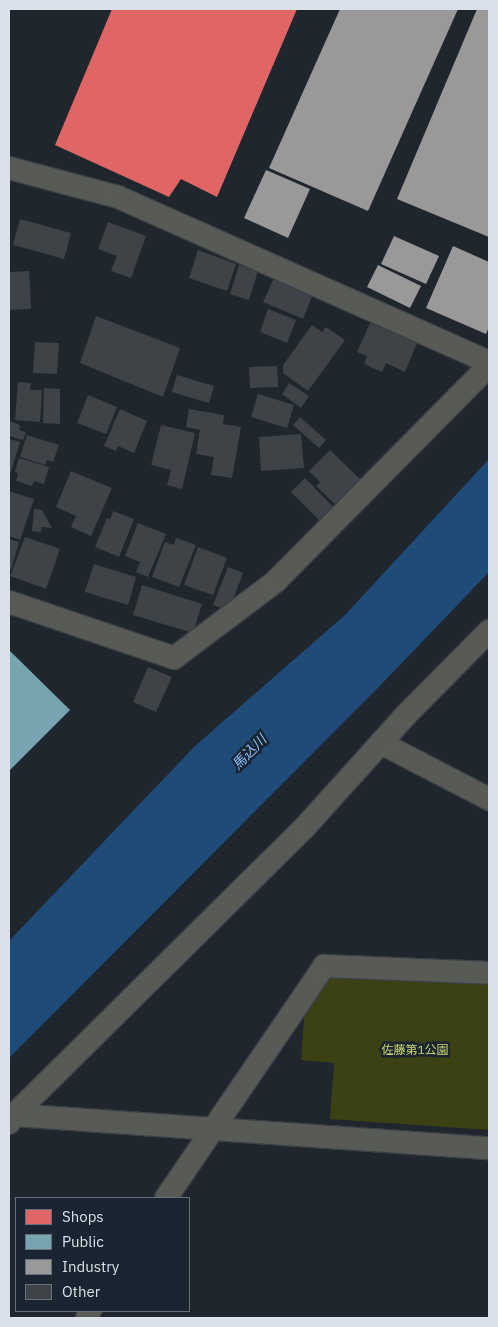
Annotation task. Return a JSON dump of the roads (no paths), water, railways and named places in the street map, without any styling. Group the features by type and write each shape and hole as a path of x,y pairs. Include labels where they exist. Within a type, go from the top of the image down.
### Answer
{"street":[{"path":"9,168 118,197 489,364 276,581 174,658 9,602"},
{"path":"12,1119 306,826 381,743 489,631"},
{"path":"381,743 489,799"},
{"path":"167,1197 215,1129 324,966 489,974"},
{"path":"12,1119 215,1129 489,1148"}],"water":[{"name":"馬込川","path":"489,459 489,572 373,693 9,1058 9,941 195,746 345,615"}],"park label":[{"name":"佐藤第1公園","path":"415,1050"}]}
